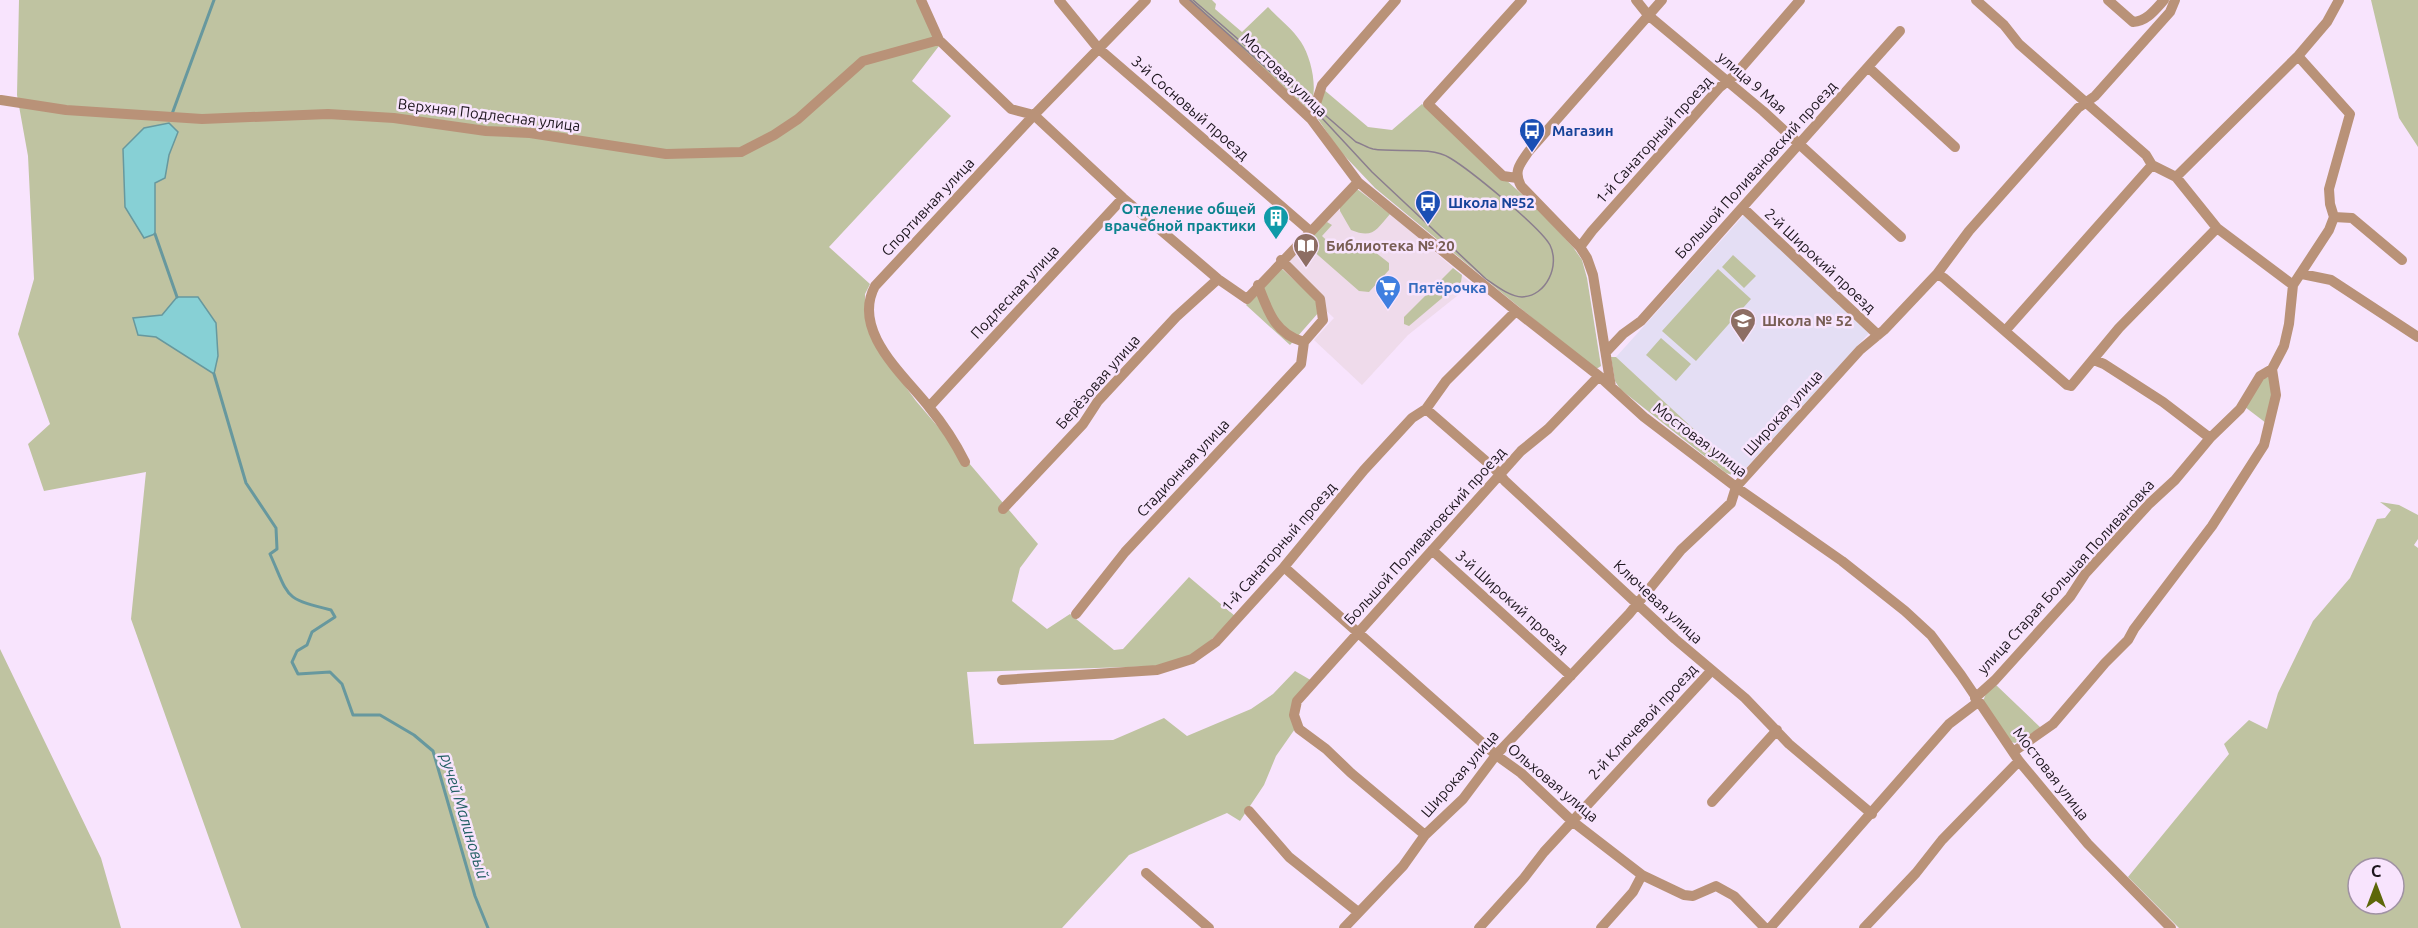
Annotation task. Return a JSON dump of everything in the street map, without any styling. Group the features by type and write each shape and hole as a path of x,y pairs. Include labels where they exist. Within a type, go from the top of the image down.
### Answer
{"street":[{"path":"921,0 939,40 1011,109 1034,115 1123,198 1218,279 1246,298 1358,182"},
{"name":"3-й Сосновый проезд","path":"1059,0 1098,48 1310,231"},
{"name":"Спортивная улица","path":"964,462 957,444 885,355 873,329 868,307 870,296 875,286 1034,115 1146,0"},
{"name":"Мостовая улица","path":"1184,0 1311,119 1358,182 1516,311 1599,375 1644,417 1736,487 1842,561 1905,611 1931,635 2016,756 2088,844 2171,928"},
{"path":"1311,119 1322,85 1396,0"},
{"path":"1522,0 1428,104 1503,176 1519,182 1580,247 1593,275 1611,387"},
{"name":"улица 9 Мая","path":"1636,0 1648,15 1799,145 1901,237"},
{"path":"1519,182 1517,169 1529,152 1662,0"},
{"name":"1-й Санаторный проезд","path":"1580,247 1614,205 1800,0"},
{"path":"1976,0 2004,25 2019,44 2146,155 2152,165 2176,177 2217,228 2293,285 2329,230 2334,217 2329,189 2350,114 2298,56"},
{"path":"2108,0 2133,22 2148,17 2164,0"},
{"name":"Широкая улица","path":"1344,928 1402,866 1425,835 1462,799 1496,755 1629,614 1681,550 1731,502 1736,487 1860,350 1878,335 1937,274 1969,231 2078,108 2087,102 2170,12 2175,0"},
{"path":"2176,177 2298,56 2326,22 2339,0"},
{"name":"Большой Поливановский проезд","path":"1606,352 1623,334 1641,321 1900,31"},
{"name":"Верхняя Подлесная улица","path":"1,100 66,110 202,119 328,114 394,118 486,131 530,133 666,154 741,152 774,135 798,118 863,61 939,40"},
{"path":"1868,67 1955,147"},
{"path":"2005,331 2152,165"},
{"name":"Подлесная улица","path":"929,407 1123,198"},
{"name":"2-й Широкий проезд","path":"1743,208 1878,335"},
{"path":"2334,217 2352,218 2402,260"},
{"path":"1937,274 2071,386 2146,299 2217,228"},
{"path":"1258,285 1268,311 1276,324 1291,338 1304,342 1323,320 1320,299 1281,260"},
{"path":"2302,274 2331,280 2418,337"},
{"name":"Берёзовая улица","path":"1003,508 1083,424 1098,401 1176,317 1218,279"},
{"name":"улица Старая Большая Поливановка","path":"1770,928 1949,724 1977,700 2070,597 2085,574 2149,504 2175,480 2210,438 2241,409 2260,376 2272,369 2284,346 2293,285"},
{"name":"1-й Санаторный проезд","path":"1002,680 1157,670 1192,659 1216,642 1284,567 1364,470 1412,418 1425,409 1446,381 1516,311"},
{"name":"Стадионная улица","path":"1076,614 1125,552 1301,364 1304,342"},
{"path":"2094,360 2163,402 2210,438"},
{"path":"1864,928 1916,873 1941,840 2016,756 2053,724 2105,663 2128,640 2134,628 2212,526 2264,445 2276,396 2272,369"},
{"name":"Большой Поливановский проезд","path":"1425,835 1351,773 1326,748 1299,729 1294,715 1297,701 1521,451 1548,429 1599,375"},
{"name":"Ключевая улица","path":"1425,409 1500,475 1552,526 1711,671 1746,698 1797,751 1872,814"},
{"name":"3-й Широкий проезд","path":"1432,550 1571,676"},
{"name":"Ольховая улица","path":"1284,567 1496,755 1521,773 1572,821 1642,875 1675,891 1693,896 1716,885 1734,896 1765,928"},
{"name":"2-й Ключевой проезд","path":"1479,928 1572,821 1711,671"},
{"path":"1712,802 1777,730"},
{"path":"1249,811 1289,856 1358,912"},
{"path":"1146,873 1209,928"},
{"path":"1601,928 1634,892 1642,875"}],"shaded area":[{"path":"19,0 918,0 939,46 912,81 951,116 829,247 870,284 865,294 865,305 880,352 916,401 1038,544 1020,568 1012,601 1047,629 1070,614 1114,650 1123,649 1189,577 1235,616 1191,656 1160,666 967,672 974,744 1113,740 1164,718 1187,736 1251,709 1273,694 1295,671 1314,682 1296,701 1297,726 1276,756 1264,785 1240,821 1227,813 1129,855 1062,928 241,928 131,619 146,472 44,491 28,444 50,424 18,334 34,279 28,156 17,95"},
{"path":"1188,0 1212,0 1216,4 1215,9 1242,32 1268,7 1298,37 1305,49 1314,85 1309,110"},
{"path":"2371,0 2418,0 2418,147 2399,118"},
{"path":"1323,89 1368,127 1392,130 1422,104 1537,208 1582,260 1601,366 1593,368 1375,188 1339,150 1318,119 1317,114"},
{"path":"169,123 178,132 169,155 165,178 155,183 155,234 144,238 125,207 123,149 144,128"},
{"path":"1357,189 1390,214 1374,231 1369,233 1358,233 1351,230 1340,211 1340,202"},
{"path":"1351,190 1364,191 1472,284 1408,335 1362,385 1314,340 1334,318 1280,267"},
{"name":"Школа № 52","path":"1744,215 1870,332 1746,468 1739,471 1616,357"},
{"path":"1327,222 1332,225 1322,236 1340,253 1361,241 1389,263 1389,270 1369,292 1359,291 1303,242"},
{"path":"1733,255 1756,276 1744,288 1722,267"},
{"path":"1280,267 1318,302 1319,312 1290,345 1246,305"},
{"path":"1453,268 1462,275 1461,282 1409,326 1404,324 1404,317"},
{"path":"1718,269 1751,299 1696,361 1662,331"},
{"path":"177,297 198,297 216,323 218,356 214,374 156,337 138,335 133,318 162,315"},
{"path":"1661,338 1691,364 1676,381 1646,355"},
{"path":"1611,357 1616,357 1739,471 1732,475 1726,473 1620,389 1615,381"},
{"path":"2271,376 2274,394 2266,423 2245,407 2262,379"},
{"path":"2380,502 2399,505 2418,515 2418,539 2414,545 2418,548 2418,928 2179,928 2128,877 2229,754 2224,744 2249,720 2267,729 2278,693 2313,621 2350,578 2377,519 2385,518 2391,510"},
{"path":"0,649 101,858 121,928 0,928"},
{"path":"1995,684 2041,728 2015,743 2011,742 1983,701 1987,691"}],"waterway":[{"name":"ручей Малиновый","path":"172,114 214,0"},
{"name":"ручей Малиновый","path":"155,234 177,297"},
{"name":"ручей Малиновый","path":"214,374 246,483 276,528 277,549 270,554 281,580 285,588 296,599 331,610 335,617 312,632 307,645 297,651 292,662 298,674 330,672 342,684 353,715 380,715 414,735 433,751 475,896 488,928"}],"tram line":[{"path":"1190,0 1321,117 1372,172 1486,279 1508,293 1522,297 1531,295 1544,285 1552,270 1553,253 1550,245 1533,226 1488,186 1460,164 1442,154 1373,149 1356,142 1193,0"}],"place":[{"name":"Магазин","path":"1532,154"},
{"name":"Школа №52","path":"1428,226"},
{"name":"Отделение общей врачебной практики","path":"1276,241"},
{"name":"Библиотека № 20","path":"1306,269"},
{"name":"Пятёрочка","path":"1388,311"},
{"name":"Школа № 52","path":"1743,344"}]}
